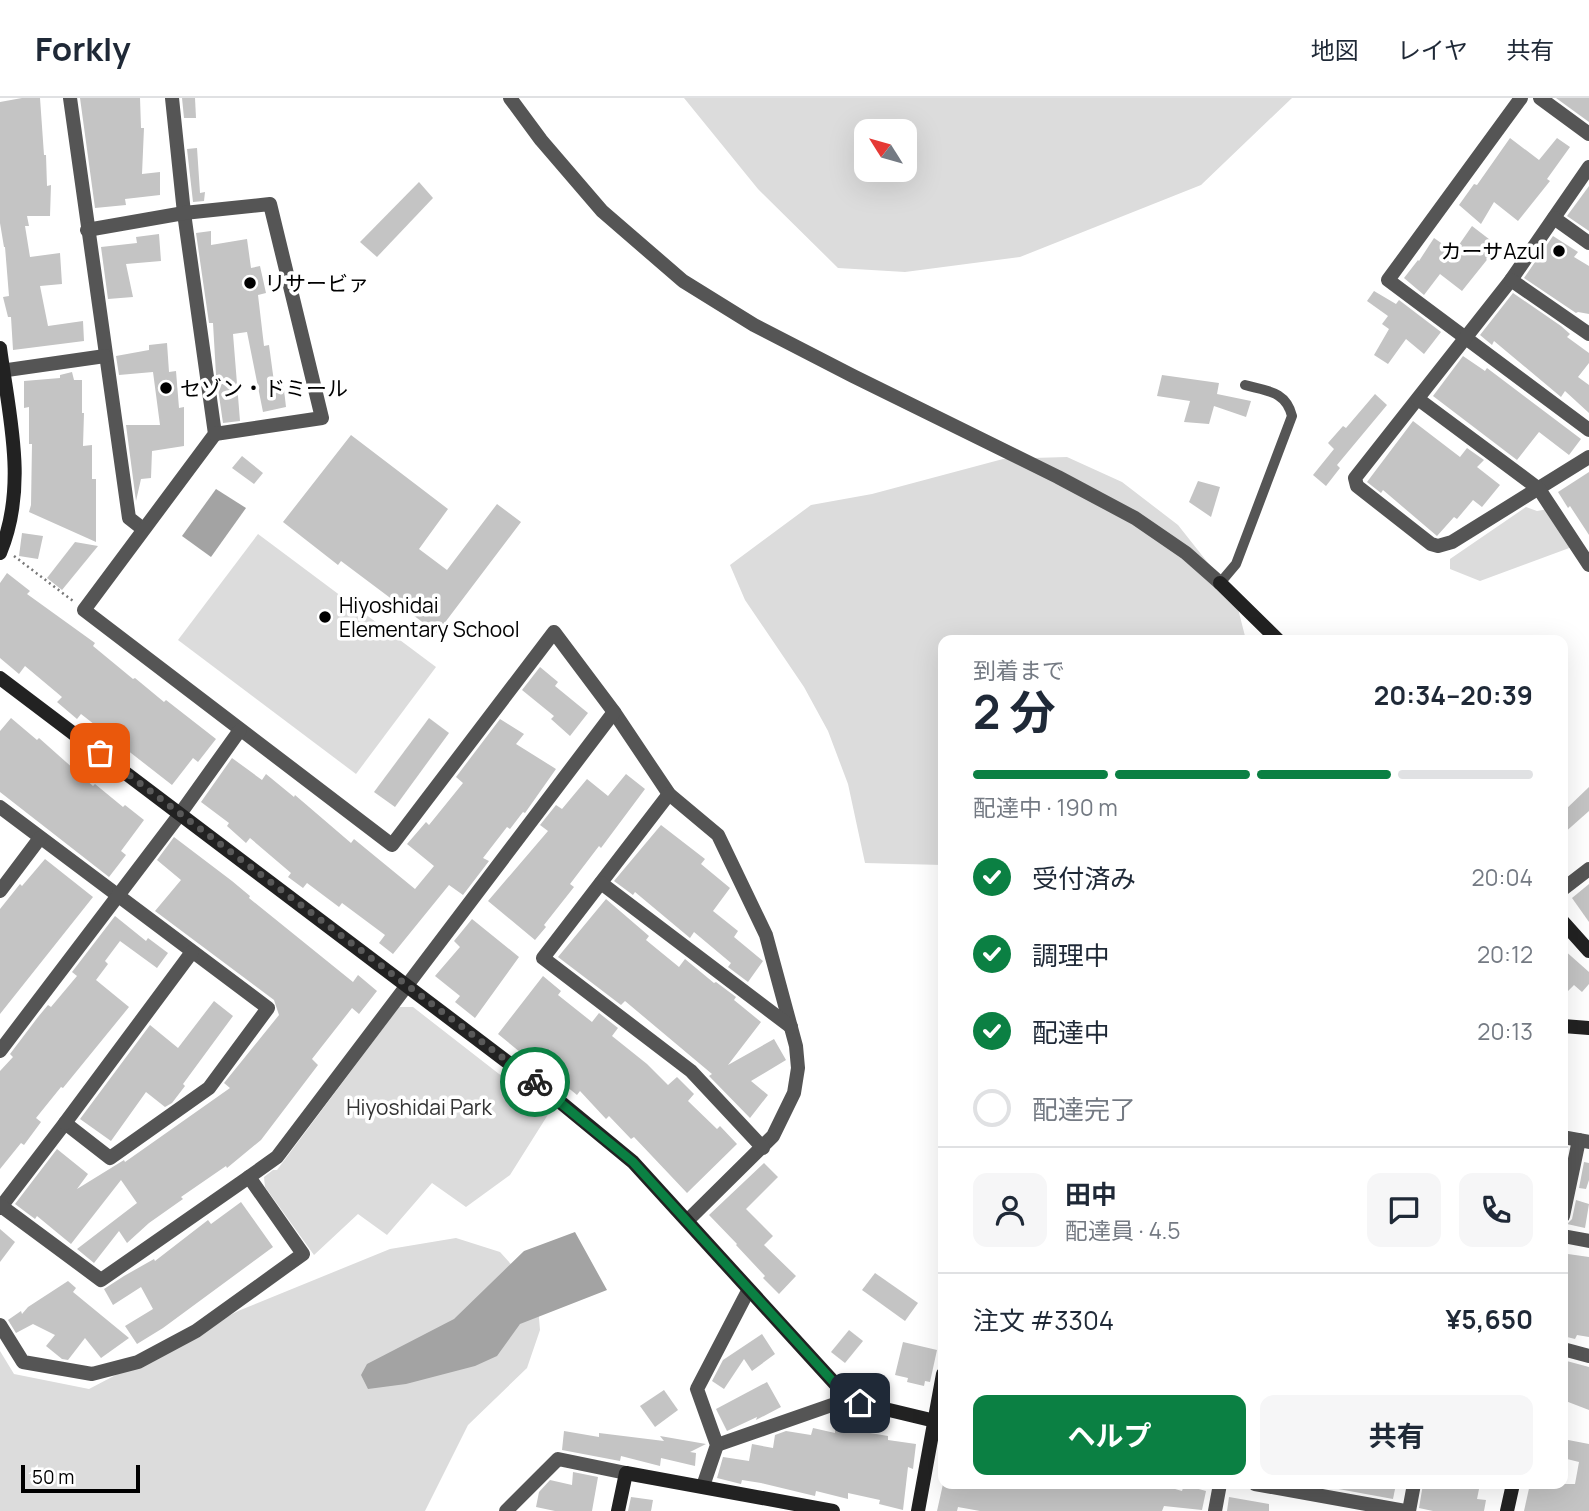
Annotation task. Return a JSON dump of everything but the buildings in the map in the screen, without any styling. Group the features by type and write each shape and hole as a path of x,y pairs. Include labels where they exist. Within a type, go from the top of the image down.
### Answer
{"street":[{"path":"70,98 129,517 143,530"},
{"path":"172,98 184,213 215,434"},
{"path":"510,98 541,140 602,211 683,281 754,325 1135,518 1186,553 1273,635"},
{"path":"1521,98 1388,280 1589,429"},
{"path":"1540,98 1589,134"},
{"path":"1589,167 1511,280 1355,478 1357,486 1431,544 1438,546 1452,542 1589,457"},
{"path":"87,229 184,213 270,204 322,418 215,434 84,610 392,845 554,632 614,712 669,794 718,835 766,935 791,1027 798,1068 794,1093 773,1136 688,1220"},
{"path":"1554,218 1589,243"},
{"path":"1511,280 1589,334"},
{"path":"0,348 1,371 16,460 16,489 6,554"},
{"path":"1,371 105,356"},
{"path":"1418,400 1539,489 1589,565"},
{"path":"0,678 407,985 622,1152 688,1220 748,1291 849,1399"},
{"path":"192,952 1,1207 101,1280 277,1157 614,712"},
{"path":"0,1051 180,814 240,730"},
{"path":"669,794 543,958 691,1071 763,1148"},
{"path":"0,807 268,1008 209,1088 110,1158 65,1123"},
{"path":"0,891 40,838"},
{"path":"1568,885 1589,869"},
{"path":"601,883 791,1027"},
{"path":"1568,928 1589,951"},
{"path":"1568,1026 1589,1028"},
{"path":"1568,1198 1584,1141"},
{"path":"0,1325 23,1362 92,1374 138,1362 196,1331 303,1254 249,1177"},
{"path":"1568,1237 1589,1241"},
{"path":"703,1486 717,1445 696,1389 748,1291"},
{"path":"1568,1350 1589,1356"},
{"path":"717,1445 849,1399 938,1421"},
{"path":"918,1511 938,1425"},
{"path":"506,1511 558,1460 833,1511"},
{"path":"618,1511 626,1473"},
{"path":"1215,1511 1219,1489"},
{"path":"1315,1490 1407,1511 1413,1489"},
{"path":"1507,1511 1512,1489"}],"lane":[{"path":"1220,583 1236,564 1292,416 1289,404 1278,394 1245,385"}],"path":[{"path":"6,554 84,610"}],"green space":[{"path":"684,98 1292,98 1201,185 1020,257 905,272 838,268 758,189"},
{"path":"1067,457 1122,482 1178,525 1235,597 1245,635 938,635 938,865 865,863 848,784 828,731 804,687 745,600 730,565 811,505 872,494 1003,459"},
{"path":"1526,507 1537,511 1548,509 1572,547 1480,581 1450,569 1450,559"},
{"path":"258,534 436,667 356,774 178,640"},
{"name":"Hiyoshidai Park","path":"399,1007 413,1007 549,1113 510,1175 466,1207 432,1183 387,1235 358,1214 314,1255 265,1187 264,1177 277,1170"},
{"path":"456,1238 500,1252 527,1282 538,1306 540,1330 527,1368 468,1425 425,1511 0,1511 0,1351 14,1374 89,1389 238,1311 390,1249"}],"shaded area":[{"path":"216,489 246,508 211,557 182,536"},
{"path":"575,1232 607,1290 520,1324 497,1356 475,1366 406,1384 368,1389 361,1375 367,1364 454,1319 524,1251"}],"way so far":[{"path":"100,753 535,1082"}],"place":[{"name":"カーサAzul","path":"1559,251"},
{"name":"リサービァ","path":"250,283"},
{"name":"セゾン・ドミール","path":"166,388"},
{"name":"Hiyoshidai Elementary School","path":"325,617"}],"route":[{"path":"535,1082 622,1152 688,1220 748,1291 849,1399 860,1403"}]}
